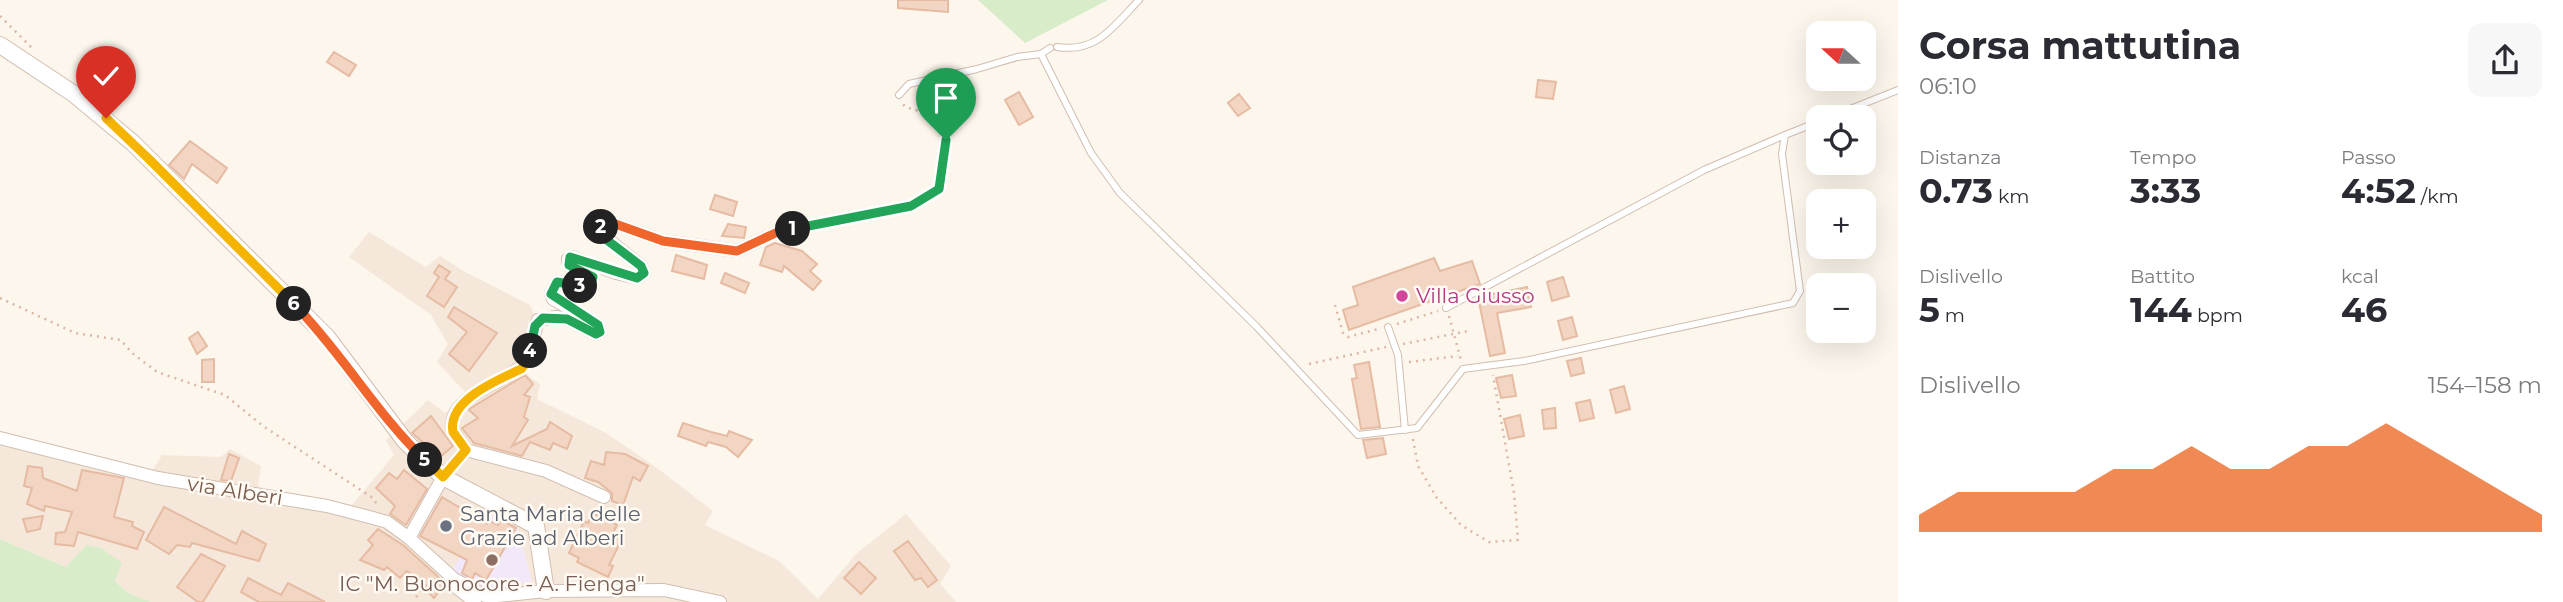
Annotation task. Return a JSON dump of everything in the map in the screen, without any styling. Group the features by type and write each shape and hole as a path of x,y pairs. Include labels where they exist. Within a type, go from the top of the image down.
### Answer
{"street":[{"path":"0,45 106,118 143,152 327,337 405,441 443,477 536,526 546,591"},
{"path":"604,496 546,471 466,450 453,432 454,418 465,401 527,362 538,320 556,317 596,334 600,332 598,325 551,294 557,282 589,287 594,280 589,274 569,265 568,259 572,257 637,278 644,273 641,266 600,234 607,221 663,241 737,251 782,230 802,229"},
{"name":"via Alberi","path":"0,438 158,478 327,506 387,522 453,578 487,597 546,591 664,590 720,602"},
{"path":"409,538 443,477 466,450"},
{"name":"via Alberi","path":"453,578 456,587 475,602"}],"lane":[{"path":"899,95 909,84 1017,57 1041,54 1054,47 1077,50 1099,41 1139,0"},
{"path":"1041,54 1091,153 1120,193 1256,326 1358,435 1417,428 1463,369 1524,362 1793,303 1800,291 1782,154 1785,135"},
{"path":"1860,105 1898,90"},
{"path":"1446,308 1704,170 1806,127"},
{"path":"1388,327 1396,345 1408,429"}],"path":[{"path":"802,229 911,206 939,189 946,140 944,125 930,113 905,107 899,95"},
{"path":"0,298 75,333 121,340 132,353 157,372 225,396 263,426 373,498 387,522"},
{"path":"1454,334 1463,369"},
{"path":"1399,363 1459,356"},
{"path":"1408,429 1418,466 1437,498 1461,525 1489,542 1518,540 1514,493 1492,366"},
{"path":"416,597 441,567"}],"shaded area":[{"path":"369,232 426,267 440,256 530,305 535,317 523,372 540,384 537,399 606,433 653,465 713,511 705,525 779,561 818,599 856,554 906,514 951,566 940,584 956,602 151,602 128,593 115,580 122,563 86,545 66,567 0,539 0,432 19,440 152,471 162,455 221,457 230,449 261,466 258,487 352,505 394,455 386,440 428,400 445,413 466,393 437,362 448,344 431,315 349,257"},
{"name":"IC \"M. Buonocore - A. Fienga\"","path":"485,511 518,529 532,581 485,591 451,573"}],"green space":[{"path":"978,0 1108,0 1025,43"},
{"path":"0,539 66,567 86,545 101,548 122,563 115,581 128,593 151,602 0,602"}],"building":[{"path":"898,0 948,0 948,12 898,8"},
{"path":"334,52 356,65 349,76 327,62"},
{"path":"1538,80 1556,82 1553,99 1536,97"},
{"path":"1019,92 1033,117 1019,125 1005,100"},
{"path":"1239,94 1250,108 1238,116 1228,103"},
{"path":"190,141 227,168 217,183 192,164 184,179 169,165"},
{"path":"715,195 737,202 733,216 710,209"},
{"path":"728,224 746,227 744,238 722,236"},
{"path":"775,243 802,251 817,264 810,271 821,281 813,290 784,266 782,272 760,265 766,247"},
{"path":"676,255 707,265 704,279 672,271"},
{"name":"Villa Giusso","path":"1434,258 1440,271 1472,261 1480,284 1349,330 1343,310 1358,305 1353,287"},
{"path":"439,265 450,272 445,279 457,287 444,307 427,296 439,277 434,273"},
{"path":"725,273 749,283 745,293 721,283"},
{"path":"1563,277 1569,296 1552,301 1547,282"},
{"path":"1527,287 1531,307 1497,313 1505,353 1490,356 1478,297"},
{"path":"454,307 497,333 469,371 449,354 467,332 448,317"},
{"path":"1572,317 1577,336 1563,340 1558,321"},
{"path":"198,332 207,346 197,354 189,338"},
{"path":"1581,358 1584,373 1571,376 1567,361"},
{"path":"214,359 214,382 202,382 202,360"},
{"path":"1369,362 1380,427 1361,429 1352,379 1357,378 1354,365"},
{"path":"525,375 533,384 524,395 530,397 524,417 528,420 512,446 547,429 550,422 572,436 567,449 553,443 550,450 530,442 522,456 474,443 462,428 478,418 469,410 471,408"},
{"path":"1512,375 1516,396 1501,398 1496,378"},
{"path":"1624,386 1630,409 1616,413 1610,390"},
{"path":"1590,400 1594,418 1580,421 1576,403"},
{"path":"1555,408 1556,428 1544,429 1542,410"},
{"path":"1520,415 1524,436 1509,439 1504,419"},
{"path":"431,416 453,446 440,457 412,433"},
{"path":"683,423 727,436 729,431 752,440 738,457 726,447 708,442 706,446 678,436"},
{"path":"1383,438 1386,454 1367,458 1363,440"},
{"path":"606,452 625,454 648,466 640,481 633,477 623,505 612,501 612,493 598,482 585,478 591,461 604,465"},
{"path":"229,454 239,458 231,481 221,480"},
{"path":"28,466 42,468 43,478 77,491 82,470 124,478 114,517 133,522 132,526 144,532 137,549 78,532 74,546 55,544 56,533 65,532 72,512 45,506 44,511 27,504 32,488 24,486"},
{"path":"404,470 427,489 406,525 390,514 395,506 376,488 389,473 397,479"},
{"path":"442,497 487,524 489,521 498,525 501,520 516,528 486,580 475,573 472,579 462,573 467,560 420,536"},
{"path":"164,507 236,544 242,531 266,544 259,561 192,543 190,547 177,545 169,554 146,540"},
{"path":"593,513 617,525 612,535 622,539 609,565 613,566 608,577 577,562 579,558 569,553 584,521 588,523"},
{"path":"43,516 40,529 27,532 23,519"},
{"path":"378,529 403,545 445,583 434,598 425,589 427,587 407,571 400,578 387,567 384,570 360,560 373,545 368,540"},
{"path":"908,541 937,580 928,587 921,578 915,580 894,551"},
{"path":"201,554 225,566 203,602 198,602 177,587"},
{"path":"859,562 876,578 861,594 844,578"},
{"path":"248,578 281,595 288,583 325,602 259,602 241,592"}],"place":[{"name":"Villa Giusso","path":"1402,296"},
{"name":"Santa Maria delle Grazie ad Alberi","path":"446,526"},
{"name":"IC \"M. Buonocore - A. Fienga\"","path":"492,560"}],"route":[{"path":"106,118 327,337 405,441 443,477 466,450 453,432 451,423 454,418 465,401 521,369 527,362 538,320 556,317 567,319 599,334 601,327 553,299 552,289 557,282 589,287 594,280 589,274 569,265 568,259 572,257 637,278 644,273 641,266 600,234 602,225 607,221 619,223 663,241 737,251 782,230 802,229 911,206 939,189 946,140"}]}
